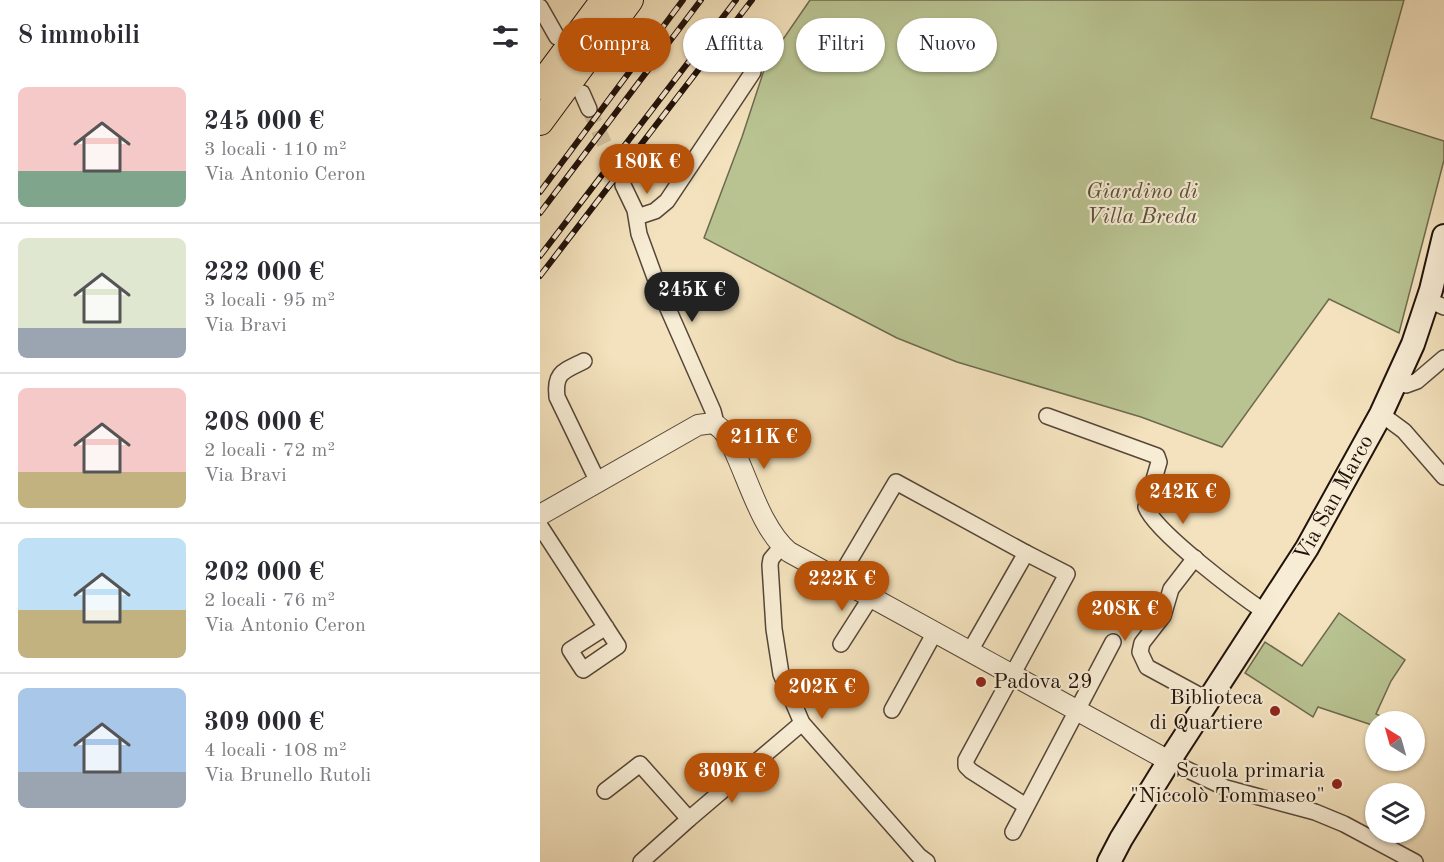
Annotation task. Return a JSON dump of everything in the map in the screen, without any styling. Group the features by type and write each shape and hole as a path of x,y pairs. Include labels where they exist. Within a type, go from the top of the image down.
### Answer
{"highway":[{"path":"540,86 604,0"},
{"path":"540,122 630,0"}],"main road":[{"name":"Via San Marco","path":"1109,862 1120,839 1169,761 1307,548 1381,414 1413,344 1436,304 1444,236"}],"street":[{"path":"540,7 557,37"},
{"path":"637,217 656,210 668,201 753,72"},
{"path":"582,93 589,109"},
{"path":"623,186 637,217 644,249 715,419 767,523 782,546 1169,761 1226,788 1298,807 1344,824 1415,862"},
{"path":"1397,381 1406,385 1417,381 1444,358"},
{"path":"584,361 562,372 556,383 557,397 598,482"},
{"path":"1381,414 1404,431 1444,477"},
{"path":"1049,415 1157,456 1159,462 1146,507 1148,512 1195,558 1236,593 1265,612"},
{"path":"540,515 698,425 720,428"},
{"path":"838,579 896,482 1067,574 968,753 966,766 971,771 1026,806"},
{"path":"540,526 606,627"},
{"path":"782,546 771,559 770,565 774,629 781,674 802,723 919,856 927,862"},
{"path":"970,651 1026,553"},
{"path":"1195,558 1171,589 1163,616 1143,643 1140,651 1147,667 1208,700"},
{"path":"841,644 871,597"},
{"path":"892,710 935,632"},
{"path":"1013,832 1113,642"},
{"path":"641,862 802,723"},
{"path":"605,791 640,764 689,819"}],"green space":[{"name":"Giardino di Villa Breda","path":"810,0 1404,0 1371,118 1444,141 1444,160 1399,333 1329,299 1222,447 1141,417 957,362 897,338 704,238 763,72 784,72 784,38 796,20 796,72 885,72 885,18 798,18"},
{"path":"1339,613 1405,660 1391,681 1377,711 1365,711 1365,723 1318,707 1313,717 1245,673 1265,642 1302,666"}],"tunnel":[{"path":"589,109 623,185"}],"railway":[{"path":"540,192 683,0"},
{"path":"540,213 701,0"},
{"path":"540,256 736,0"},
{"path":"540,276 752,0"}],"place":[{"name":"Padova 29","path":"981,682"},
{"name":"Biblioteca di Quartiere","path":"1275,711"},
{"name":"Scuola primaria \"Niccolò Tommaseo\"","path":"1337,784"}]}
